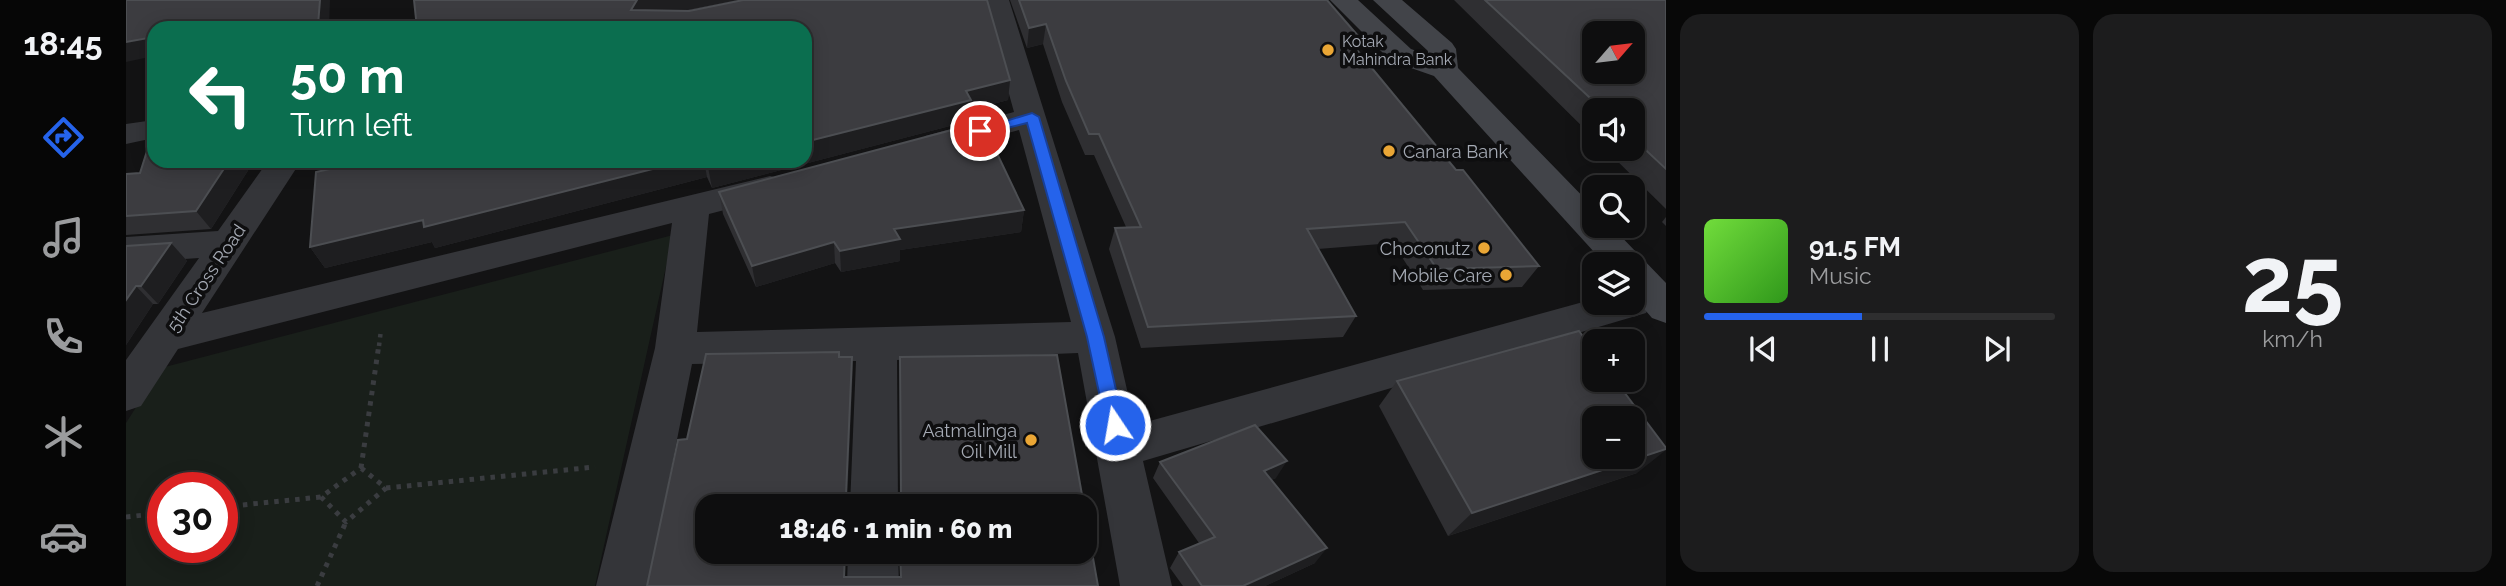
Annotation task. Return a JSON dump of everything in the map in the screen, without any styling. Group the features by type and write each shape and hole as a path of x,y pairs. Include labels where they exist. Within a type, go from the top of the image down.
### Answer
{"main road":[{"path":"1343,0 1401,55 1444,70 1615,252"},
{"path":"1386,0 1442,49 1444,70"}],"street":[{"path":"996,0 1096,337 1146,586"},
{"path":"901,152 1032,117"},
{"path":"126,134 147,130"},
{"name":"5th Cross Road","path":"129,385 166,337 280,168"},
{"path":"166,337 797,180"},
{"path":"622,586 676,348 692,208"},
{"path":"126,250 229,243"},
{"path":"1120,447 1582,314"},
{"path":"676,348 877,345 1096,337"},
{"path":"874,494 877,345"},
{"path":"873,564 873,586"}],"path":[{"path":"238,505 321,497 361,468 387,284"},
{"path":"317,586 346,522 386,488 648,462"},
{"path":"361,468 386,488"},
{"path":"321,497 346,522"},
{"path":"126,516 147,514"}],"shaded area":[{"path":"673,235 595,586 126,586 126,423 161,368"}],"building":[{"path":"126,0 320,0 318,21 147,21 147,38 126,42"},
{"path":"414,0 637,0 631,10 689,11 743,0 987,0 1010,80 966,91 971,100 812,140 812,21 416,21"},
{"path":"1019,0 1327,0 1359,37 1347,38 1456,170 1463,170 1539,266 1437,269 1405,222 1307,229 1356,316 1148,327 1115,228 1141,227 1099,134 1089,134 1066,81 1046,24 1029,28"},
{"path":"1485,0 1666,0 1666,169 1645,149 1645,98 1590,98"},
{"path":"982,122 1024,210 894,229 900,239 840,251 834,242 752,266 719,192"},
{"path":"147,151 147,168 224,168 196,211 126,216 126,174 140,173"},
{"path":"334,168 656,168 424,227 423,220 310,247 316,172"},
{"path":"171,243 141,286 136,286 126,300 126,246"},
{"path":"1579,331 1582,335 1582,392 1624,392 1634,406 1582,406 1582,469 1605,469 1472,513 1397,381"},
{"path":"839,352 839,357 852,357 846,494 695,494 695,564 844,564 844,577 901,577 900,564 1094,564 1098,586 647,586 678,440 687,439 706,354"},
{"path":"1057,355 1082,494 901,494 900,357"},
{"path":"1645,420 1666,448 1645,456"},
{"path":"1255,425 1287,461 1264,471 1327,548 1243,586 1202,586 1179,552 1215,537 1160,462"}],"place":[{"name":"Kotak Mahindra Bank","path":"1328,50"},
{"name":"Canara Bank","path":"1389,151"},
{"name":"Choconutz","path":"1484,248"},
{"name":"Mobile Care","path":"1506,275"},
{"name":"Aatmalinga Oil Mill","path":"1031,440"}],"route":[{"path":"980,131 1032,117 1096,337 1115,425"}]}
